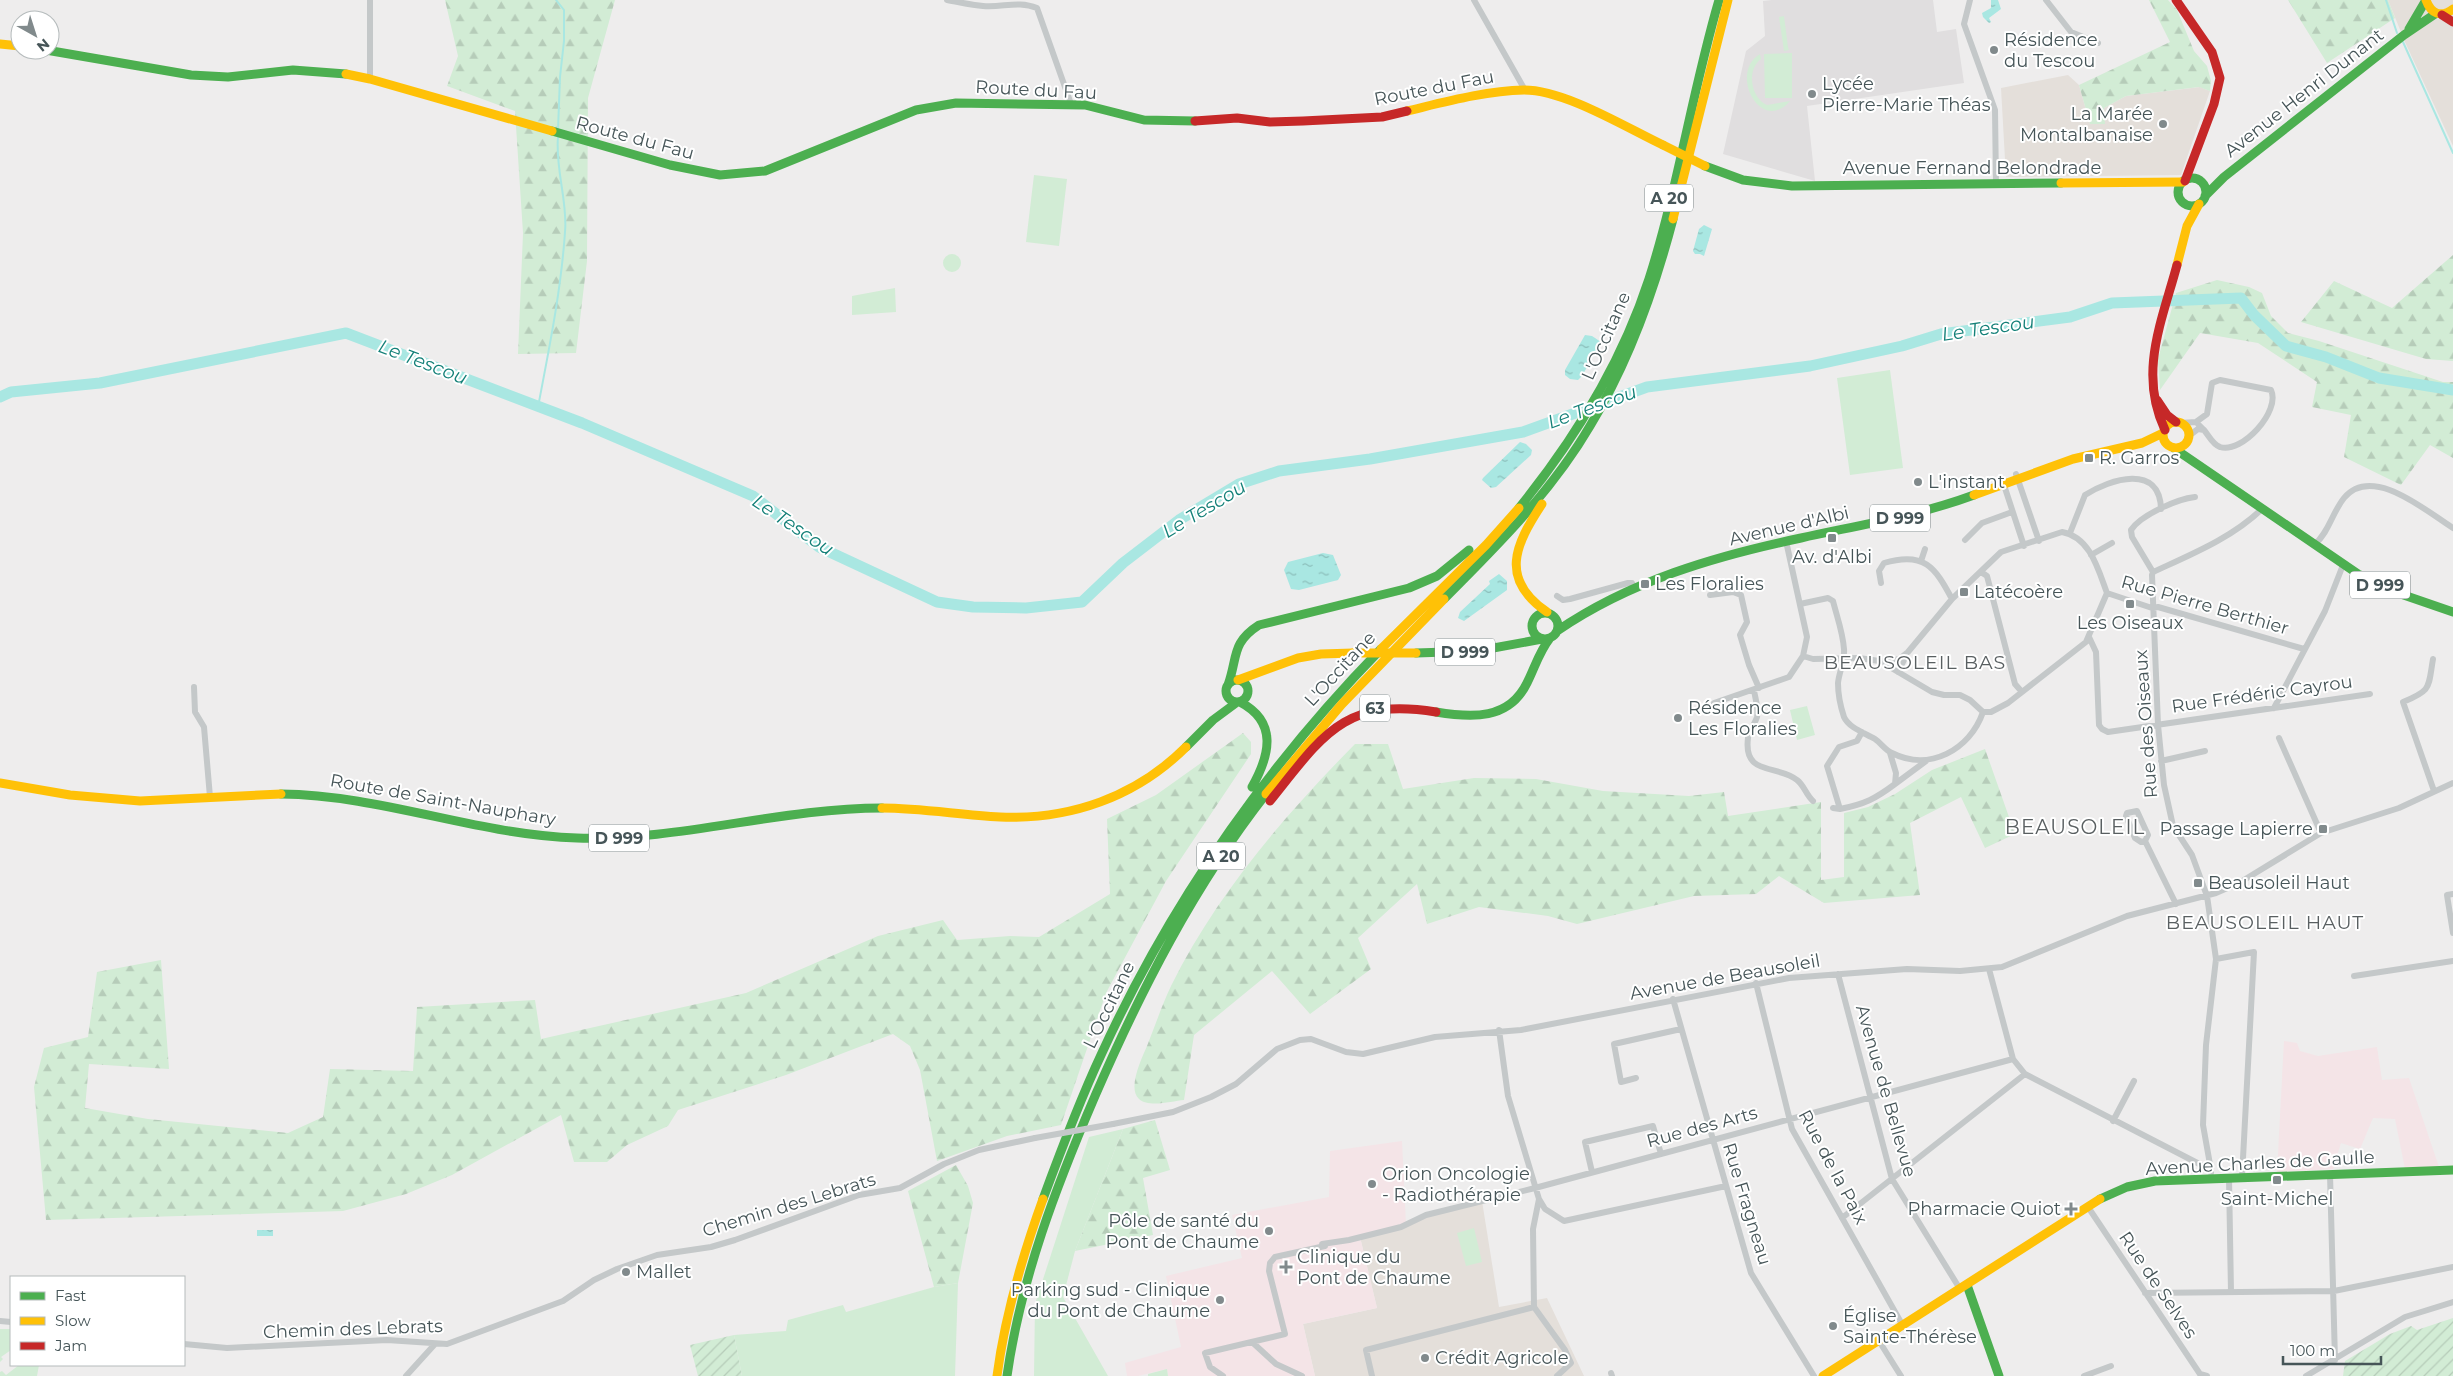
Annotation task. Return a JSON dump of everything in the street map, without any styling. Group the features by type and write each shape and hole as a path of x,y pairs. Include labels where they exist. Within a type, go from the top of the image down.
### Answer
{"main road":[{"name":"L'Occitane","path":"997,1376 1009,1305 1038,1212 1104,1048 1155,948 1263,782 1320,714 1522,503 1577,431 1602,389 1629,332 1649,276 1696,82 1719,0"},
{"name":"L'Occitane","path":"1007,1376 1013,1334 1026,1278 1044,1221 1114,1051 1217,853 1327,720 1530,509 1590,428 1614,386 1637,336 1658,279 1728,0"},
{"path":"2176,0 2212,52 2220,78 2214,104 2194,158 2184,181 2178,189 2187,226"},
{"path":"2426,0 2428,8 2453,22"},
{"name":"Avenue Henri Dunant","path":"2404,35 2426,0"},
{"name":"Avenue Henri Dunant","path":"2205,196 2224,177 2404,35 2438,14 2453,9"},
{"name":"Route du Fau","path":"60,52 191,75 228,77 294,70 333,72 370,79 670,165 720,175 765,171 890,120 938,105 1071,104 1085,105 1144,120 1190,121 1237,118 1270,122 1382,117 1468,97 1525,90 1556,95 1576,103 1705,166 1743,180 1792,186"},
{"path":"2152,388 2164,412 2187,427 2190,436 2186,445 2172,448 2164,441 2164,432 2155,405 2152,388 2152,357 2187,226 2205,196 2204,186 2200,181 2194,158"},
{"name":"Avenue Henri Dunant","path":"2200,181 2224,177"},
{"path":"2184,181 2194,179 2200,181"},
{"name":"Avenue Fernand Belondrade","path":"1792,186 2152,184 2184,181"},
{"name":"Avenue Fernand Belondrade","path":"2152,184 2165,188 2181,200"},
{"path":"2181,200 2187,205 2199,204"},
{"path":"2164,432 2169,424 2178,422"},
{"name":"Avenue d'Albi","path":"1557,631 1579,616 1635,588 1718,559 1786,541 1904,517 2017,476 2085,455 2155,439 2164,432"},
{"name":"D 999","path":"2190,436 2193,450 2205,467"},
{"path":"1549,613 1539,614 1532,623 1534,633 1546,638 1557,631 1558,622 1549,613 1533,604 1523,589 1516,570 1517,552 1526,529 1554,488 1579,444"},
{"name":"Avenue d'Albi","path":"2126,447 2172,448"},
{"name":"D 999","path":"2172,448 2205,467 2343,564 2394,592 2453,612"},
{"name":"Route de Saint-Nauphary","path":"1210,721 1227,688 1234,653 1242,638 1251,630 1271,621 1424,582 1451,566 1522,503"},
{"name":"Avenue d'Albi","path":"1549,613 1570,618 1579,616"},
{"name":"D 999","path":"1513,645 1525,636 1532,623"},
{"name":"D 999","path":"1238,680 1250,678 1308,655 1477,651 1546,638"},
{"name":"63","path":"1217,853 1327,736 1341,724 1368,710 1399,706 1468,716 1485,716 1498,712 1515,700 1524,690 1546,638"},
{"name":"D 999","path":"1249,692 1256,682 1273,668"},
{"path":"1217,853 1259,775 1266,756 1268,740 1262,719 1252,708 1230,700 1227,688 1238,680 1246,684 1249,692 1246,698 1238,702"},
{"name":"Route de Saint-Nauphary","path":"0,783 105,799 150,800 286,794 330,796 505,830 583,839 660,836 804,814 863,808 912,809 1002,817 1034,817 1073,811 1129,790 1173,760 1210,721 1238,702"},
{"name":"Avenue Charles de Gaulle","path":"1823,1376 1837,1372 1879,1341 2088,1207 2127,1188 2212,1174 2229,1178 2453,1170"},
{"path":"1963,1287 1999,1376"},
{"path":"989,1376 997,1338 1009,1305"},
{"path":"1013,1334 1013,1376"}],"street":[{"path":"370,0 370,79"},
{"path":"947,0 985,6 1010,2 1028,2 1037,8 1071,104"},
{"path":"1474,0 1525,90"},
{"path":"1970,0 1964,24 1995,110 1996,185"},
{"path":"2046,0 2072,32 2098,43"},
{"path":"2178,422 2196,422 2205,417 2212,383 2220,380 2271,390 2273,398 2267,419 2248,437 2230,448 2217,446 2196,422"},
{"path":"2190,436 2198,429 2204,430"},
{"path":"2017,476 2039,541"},
{"path":"1803,656 1813,659 1859,658 1886,662 1903,656 1952,599 2001,552 2039,541 2050,534 2070,533 2085,495 2119,479 2133,479 2151,483 2157,488 2161,498 2161,509"},
{"path":"2003,482 2024,546"},
{"path":"2314,544 2324,534 2345,496 2364,486 2389,488 2453,528"},
{"path":"2195,497 2183,498 2161,509 2135,524 2131,530 2132,537 2153,572 2200,550 2243,526 2263,508"},
{"path":"1965,540 1982,523 2012,512"},
{"name":"Rue Pierre Berthier","path":"2070,533 2080,539 2091,555 2107,592 2152,608 2158,607 2304,649"},
{"path":"1714,703 1789,677 1803,656 1807,637 1786,541"},
{"path":"2091,555 2112,542"},
{"path":"1921,561 1925,549"},
{"path":"1881,583 1879,571 1884,563 1921,561 1936,571 1952,599"},
{"path":"2274,708 2325,611 2343,564"},
{"path":"1981,572 1986,576 2015,684 2022,692"},
{"name":"Rue des Oiseaux","path":"2153,572 2152,608 2158,725 2164,785 2173,826 2192,856 2207,896 2216,959 2206,1045 2203,1126 2212,1174"},
{"path":"1557,596 1563,600 1570,599 1628,582 1632,583 1635,588"},
{"path":"1710,595 1733,592 1741,594 1747,622 1740,635 1757,689 1758,711 1748,733 1748,745 1752,760 1762,768 1787,774 1797,779 1813,801"},
{"path":"1886,662 1888,666 1932,692 1944,695 1960,695 1970,700 1983,712 1991,712 2008,703 2089,637 2107,592"},
{"path":"1800,604 1828,598 1833,601 1844,650 1838,683 1844,716 1851,726 1881,743 1890,753 1896,773 1895,784"},
{"name":"Rue Frédéric Cayrou","path":"2089,637 2096,652 2099,725 2102,730 2108,732 2370,694"},
{"path":"1898,672 1904,660 1903,656"},
{"path":"2433,659 2428,689 2422,694 2403,702 2434,791"},
{"path":"194,687 195,712 204,727 210,797"},
{"path":"1833,808 1863,804 1874,800 1926,761 1941,757 1964,743 1975,732 1983,712"},
{"path":"1840,808 1827,766 1839,747 1856,741 1862,732"},
{"path":"2280,738 2321,833"},
{"path":"2161,761 2205,752"},
{"path":"1890,753 1926,761"},
{"name":"Avenue de Beausoleil","path":"1113,1124 1173,1112 1211,1097 1241,1080 1277,1049 1300,1040 1311,1039 1346,1052 1363,1054 1436,1037 1499,1030 1521,1030 1672,999 1789,978 1907,969 1960,971 1989,969 2018,962 2127,916 2207,896 2240,884 2321,833 2398,808 2453,782"},
{"path":"2137,811 2148,835 2145,841 2141,842 2136,838 2126,816 2127,813 2137,811"},
{"path":"2145,841 2176,904"},
{"path":"2453,894 2447,895 2453,933"},
{"path":"2216,959 2254,952 2242,1177"},
{"path":"2354,976 2453,961"},
{"path":"1989,969 2013,1060 2025,1074 2212,1174"},
{"name":"Avenue de Bellevue","path":"1838,974 1892,1179 1963,1287"},
{"name":"Rue de la Paix","path":"1756,983 1788,1119 1903,1326"},
{"name":"Rue Fragneau","path":"1672,999 1751,1273 1814,1376"},
{"path":"1636,1078 1621,1082 1614,1044 1681,1029"},
{"path":"1499,1030 1506,1088 1535,1188 1545,1209 1564,1221 1726,1186"},
{"name":"Rue des Arts","path":"1252,1342 1285,1334 1269,1271 1270,1263 1275,1257 1401,1227 1426,1215 1535,1188 1871,1096 2013,1060"},
{"path":"1842,1218 2025,1074"},
{"path":"2113,1121 2134,1081"},
{"name":"Chemin des Lebrats","path":"185,1344 227,1348 387,1340 447,1344 563,1301 594,1280 657,1255 711,1247 859,1195 900,1188 944,1164 979,1150 1113,1124"},
{"path":"1592,1172 1584,1142 1653,1126 1661,1154"},
{"path":"2330,1174 2335,1360"},
{"path":"2229,1178 2231,1292"},
{"path":"1539,1199 1533,1229 1534,1307 1565,1350 1571,1363 1557,1376"},
{"name":"Rue de Selves","path":"2088,1207 2200,1374 2207,1376"},
{"path":"2146,1293 2334,1291 2453,1267"},
{"path":"2306,1376 2405,1317 2453,1302"},
{"path":"1372,1376 1366,1350 1534,1307"},
{"path":"1879,1341 1901,1376"},
{"path":"1223,1376 1210,1367 1205,1353 1252,1342 1276,1364 1302,1376"},
{"path":"406,1376 434,1344"},
{"path":"2084,1376 2111,1366"}],"shaded area":[{"name":"Lycée Pierre-Marie Théas","path":"1933,0 1937,32 1956,29 1964,83 1807,106 1815,181 1723,154 1746,51 1765,36 1763,1"},
{"path":"2388,0 2453,0 2453,146 2405,42"},
{"path":"2068,75 2079,85 2090,124 2104,108 2126,96 2200,87 2210,91 2181,175 2006,177 2001,88"},
{"path":"2284,1041 2297,1043 2300,1051 2318,1056 2377,1047 2382,1080 2409,1078 2439,1167 2405,1169 2395,1119 2373,1118 2360,1149 2341,1143 2333,1169 2277,1172"},
{"name":"Clinique du Pont de Chaume","path":"1402,1141 1406,1225 1360,1237 1377,1308 1303,1324 1315,1376 1168,1376 1167,1369 1138,1376 1127,1376 1125,1363 1181,1347 1166,1276 1242,1258 1232,1215 1329,1197 1330,1151"},
{"path":"1482,1201 1499,1307 1547,1298 1584,1376 1315,1376 1303,1324 1377,1308 1360,1237 1426,1215"}],"green space":[{"path":"445,0 615,0 588,98 587,261 576,353 518,354 523,233 515,111 447,86 458,56"},
{"path":"2149,0 2168,0 2177,10 2194,51 2207,66 2211,81 2210,91 2199,87 2126,96 2104,108 2105,124 2090,124 2079,85 2170,42"},
{"path":"2288,0 2388,0 2395,18 2327,63"},
{"path":"1784,16 1789,50 1784,51 1779,17"},
{"path":"1792,53 1792,98 1765,98 1764,54"},
{"path":"1760,54 1761,59 1753,70 1752,84 1754,90 1757,96 1767,105 1790,101 1779,110 1769,111 1759,106 1752,97 1748,86 1747,74 1751,63"},
{"path":"1034,175 1067,179 1059,246 1026,242"},
{"path":"952,254 958,257 961,263 958,269 952,272 946,269 943,263 946,257"},
{"path":"2453,255 2453,361 2426,359 2301,322 2334,281 2392,308"},
{"path":"2217,280 2249,287 2262,293 2271,316 2288,333 2319,341 2443,382 2453,382 2453,458 2430,445 2401,485 2344,457 2351,415 2312,407 2317,382 2258,343 2200,333 2160,390 2158,359 2176,293"},
{"path":"895,288 896,312 852,315 852,296"},
{"path":"1890,370 1903,468 1850,475 1837,378"},
{"path":"1807,706 1815,735 1797,740 1790,710"},
{"path":"1243,733 1251,742 1251,754 1166,881 1106,993 1061,1125 1007,1136 937,1161 920,1070 910,1046 893,1034 786,1075 678,1110 668,1126 627,1145 607,1162 574,1162 561,1115 452,1175 406,1194 343,1211 46,1220 34,1087 44,1048 88,1037 97,972 161,960 169,1069 89,1064 85,1108 148,1119 288,1133 323,1117 330,1069 413,1071 417,1007 535,1000 541,1039 746,993 878,936 943,920 957,940 1010,936 1039,937 1110,894 1107,819 1156,795"},
{"path":"1355,744 1388,744 1403,789 1474,778 1536,779 1603,791 1689,796 1724,792 1728,816 1821,802 1821,880 1844,877 1844,813 1868,807 1895,794 1932,770 1985,749 2015,834 1985,848 1961,797 1910,823 1920,895 1824,903 1779,876 1756,894 1694,896 1577,924 1548,916 1479,907 1427,924 1417,884 1358,938 1371,969 1310,1014 1272,971 1194,1035 1184,1100 1154,1104 1143,1102 1139,1099 1134,1088 1137,1073 1171,986 1189,952 1230,888 1253,858 1277,828"},
{"path":"1155,1120 1170,1170 1143,1178 1153,1235 1075,1251 1123,1129"},
{"path":"1123,1129 1075,1251 1063,1297 1108,1376 1034,1376 1035,1304 1089,1137"},
{"path":"956,1165 968,1186 973,1203 958,1283 934,1287 908,1191"},
{"path":"1474,1228 1482,1262 1466,1266 1457,1233"},
{"path":"958,1283 955,1376 742,1376 734,1335 786,1331 788,1320 843,1305 846,1312 934,1287"},
{"path":"2453,1318 2453,1376 2343,1376 2345,1361 2390,1334 2411,1326 2417,1330"},
{"path":"0,1329 10,1329 10,1351 1,1357 3,1359 0,1362"},
{"path":"734,1335 742,1376 698,1376 690,1345"},
{"path":"18,1366 39,1366 37,1376 0,1376 0,1372 2,1371 6,1375"},
{"path":"1167,1369 1168,1376 1148,1376 1148,1374"}],"water":[{"path":"1991,0 1998,0 2001,9 1989,18 1991,22 1989,23 1982,13 1991,8"},
{"path":"1704,225 1712,229 1704,256 1695,254 1693,251 1699,229"},
{"path":"1585,335 1592,336 1601,342 1582,376 1578,380 1570,379 1565,375 1565,370"},
{"path":"1520,442 1526,444 1532,450 1531,455 1496,487 1491,488 1482,480 1483,478"},
{"path":"1323,553 1333,555 1341,575 1338,580 1299,590 1291,589 1284,570 1288,562"},
{"path":"1499,574 1507,581 1507,590 1464,621 1458,618 1460,612 1490,584 1489,581"},
{"path":"257,1230 273,1230 273,1236 257,1236"}],"waterway":[{"path":"556,0 564,10 564,41 560,77 558,130"},
{"path":"2386,0 2397,33"},
{"path":"2403,42 2453,153"},
{"path":"538,407 558,298 565,232 565,209 558,161 558,137"},
{"name":"Le Tescou","path":"0,397 11,392 100,383 346,333 582,423 753,496 819,547 937,602 973,607 1026,608 1082,602 1123,563 1179,520 1239,484 1279,471 1370,459 1523,432 1647,387 1810,366 1902,346 1941,334 2070,317 2112,303 2241,298 2254,315 2286,346 2326,357 2379,378 2453,390"}],"traffic: fast":[{"path":"1519,508 1559,455 1594,400 1625,341 1638,311 1659,245 1719,0"},
{"path":"2409,29 2426,0"},
{"path":"2205,196 2224,177 2404,35 2435,14"},
{"path":"60,52 191,75 228,77 293,70 346,74"},
{"path":"552,131 670,165 720,175 765,171 916,110 956,103 1085,105 1144,120 1195,121"},
{"path":"1705,166 1743,180 1792,186 2061,183"},
{"path":"2192,178 2202,182 2206,192 2202,202 2192,206 2182,202 2178,192 2182,182 2192,178"},
{"path":"1444,599 1523,517 1559,473 1590,426 1617,377 1639,326 1658,273 1673,219"},
{"path":"2175,449 2358,574 2392,591 2453,612"},
{"path":"1557,631 1585,613 1644,584 1705,562 1769,545 1910,514 1974,495"},
{"path":"1228,685 1240,645 1244,638 1259,625 1409,588 1437,576 1469,550"},
{"path":"1545,613 1554,617 1558,626 1554,635 1545,639 1536,635 1532,626 1536,617 1545,613"},
{"path":"1436,712 1463,715 1488,714 1510,704 1527,683 1540,654 1550,638"},
{"path":"1416,653 1477,651 1542,639"},
{"path":"1043,1199 1063,1144 1101,1055 1128,999 1189,892 1223,840 1298,741 1338,694 1381,649"},
{"path":"1237,680 1245,683 1248,691 1245,699 1237,702 1229,699 1226,691 1229,683 1237,680"},
{"path":"1240,702 1252,710 1260,719 1265,729 1267,740 1263,763 1252,787"},
{"path":"1186,747 1213,720 1236,703"},
{"path":"281,794 319,796 356,801 503,830 577,838 654,835 805,813 882,808"},
{"path":"1007,1376 1013,1340 1031,1268 1067,1164 1095,1096 1150,978 1192,902 1215,865 1266,794"},
{"path":"2100,1199 2127,1187 2155,1181 2453,1170"},
{"path":"1967,1285 1999,1376"}],"traffic: slow":[{"path":"1673,219 1728,0"},
{"path":"2426,0 2431,9 2437,13 2441,14 2453,9"},
{"path":"0,44 10,45"},
{"path":"346,74 370,79 552,131"},
{"path":"1407,111 1495,92 1524,90 1540,92 1558,96 1595,111 1663,145"},
{"path":"1663,145 1705,166"},
{"path":"2061,183 2183,182"},
{"path":"2177,265 2187,226 2199,204"},
{"path":"2176,422 2185,426 2189,435 2185,444 2176,448 2167,444 2163,435 2167,426 2176,422"},
{"path":"1974,495 2073,459 2142,443 2163,433"},
{"path":"1542,504 1532,519 1519,547 1516,561 1517,574 1522,587 1532,600 1547,612"},
{"path":"1381,649 1486,545 1519,508"},
{"path":"1266,794 1342,704 1444,599"},
{"path":"1238,680 1298,658 1321,654 1353,653"},
{"path":"1353,653 1416,653"},
{"path":"882,808 1000,817 1052,814 1100,802 1124,792 1167,764 1186,747"},
{"path":"0,783 70,795 140,801 281,794"},
{"path":"997,1376 1000,1353 1015,1286 1043,1199"},
{"path":"1823,1376 2100,1199"}],"traffic: jam":[{"path":"2176,0 2212,52 2220,78 2214,104 2185,181"},
{"path":"2442,15 2453,22"},
{"path":"1195,121 1237,118 1270,122 1303,121 1382,117 1407,111"},
{"path":"2165,430 2157,409 2153,388 2153,368 2159,327 2177,265"},
{"path":"2157,400 2167,415 2176,422"},
{"path":"1270,801 1305,757 1338,726 1357,716 1379,710 1405,709 1436,712"}],"place":[{"name":"Résidence du Tescou","path":"1994,50"},
{"name":"Lycée Pierre-Marie Théas","path":"1812,94"},
{"name":"La Marée Montalbanaise","path":"2163,124"},
{"name":"R. Garros","path":"2089,458"},
{"name":"L'instant","path":"1918,482"},
{"name":"Av. d'Albi","path":"1832,538"},
{"name":"Les Floralies","path":"1645,584"},
{"name":"Latécoère","path":"1964,592"},
{"name":"Les Oiseaux","path":"2130,604"},
{"name":"Résidence Les Floralies","path":"1678,718"},
{"name":"Passage Lapierre","path":"2323,829"},
{"name":"Beausoleil Haut","path":"2198,883"},
{"name":"Saint-Michel","path":"2277,1180"},
{"name":"Orion Oncologie - Radiothérapie","path":"1372,1184"},
{"name":"Pharmacie Quiot","path":"2071,1209"},
{"name":"Pôle de santé du Pont de Chaume","path":"1269,1231"},
{"name":"Clinique du Pont de Chaume","path":"1286,1267"},
{"name":"Mallet","path":"626,1272"},
{"name":"Parking sud - Clinique du Pont de Chaume","path":"1220,1300"},
{"name":"Église Sainte-Thérèse","path":"1833,1326"},
{"name":"Crédit Agricole","path":"1425,1358"}],"district":[{"name":"BEAUSOLEIL BAS","path":"1915,662"},
{"name":"BEAUSOLEIL","path":"2075,827"},
{"name":"BEAUSOLEIL HAUT","path":"2265,922"}]}
